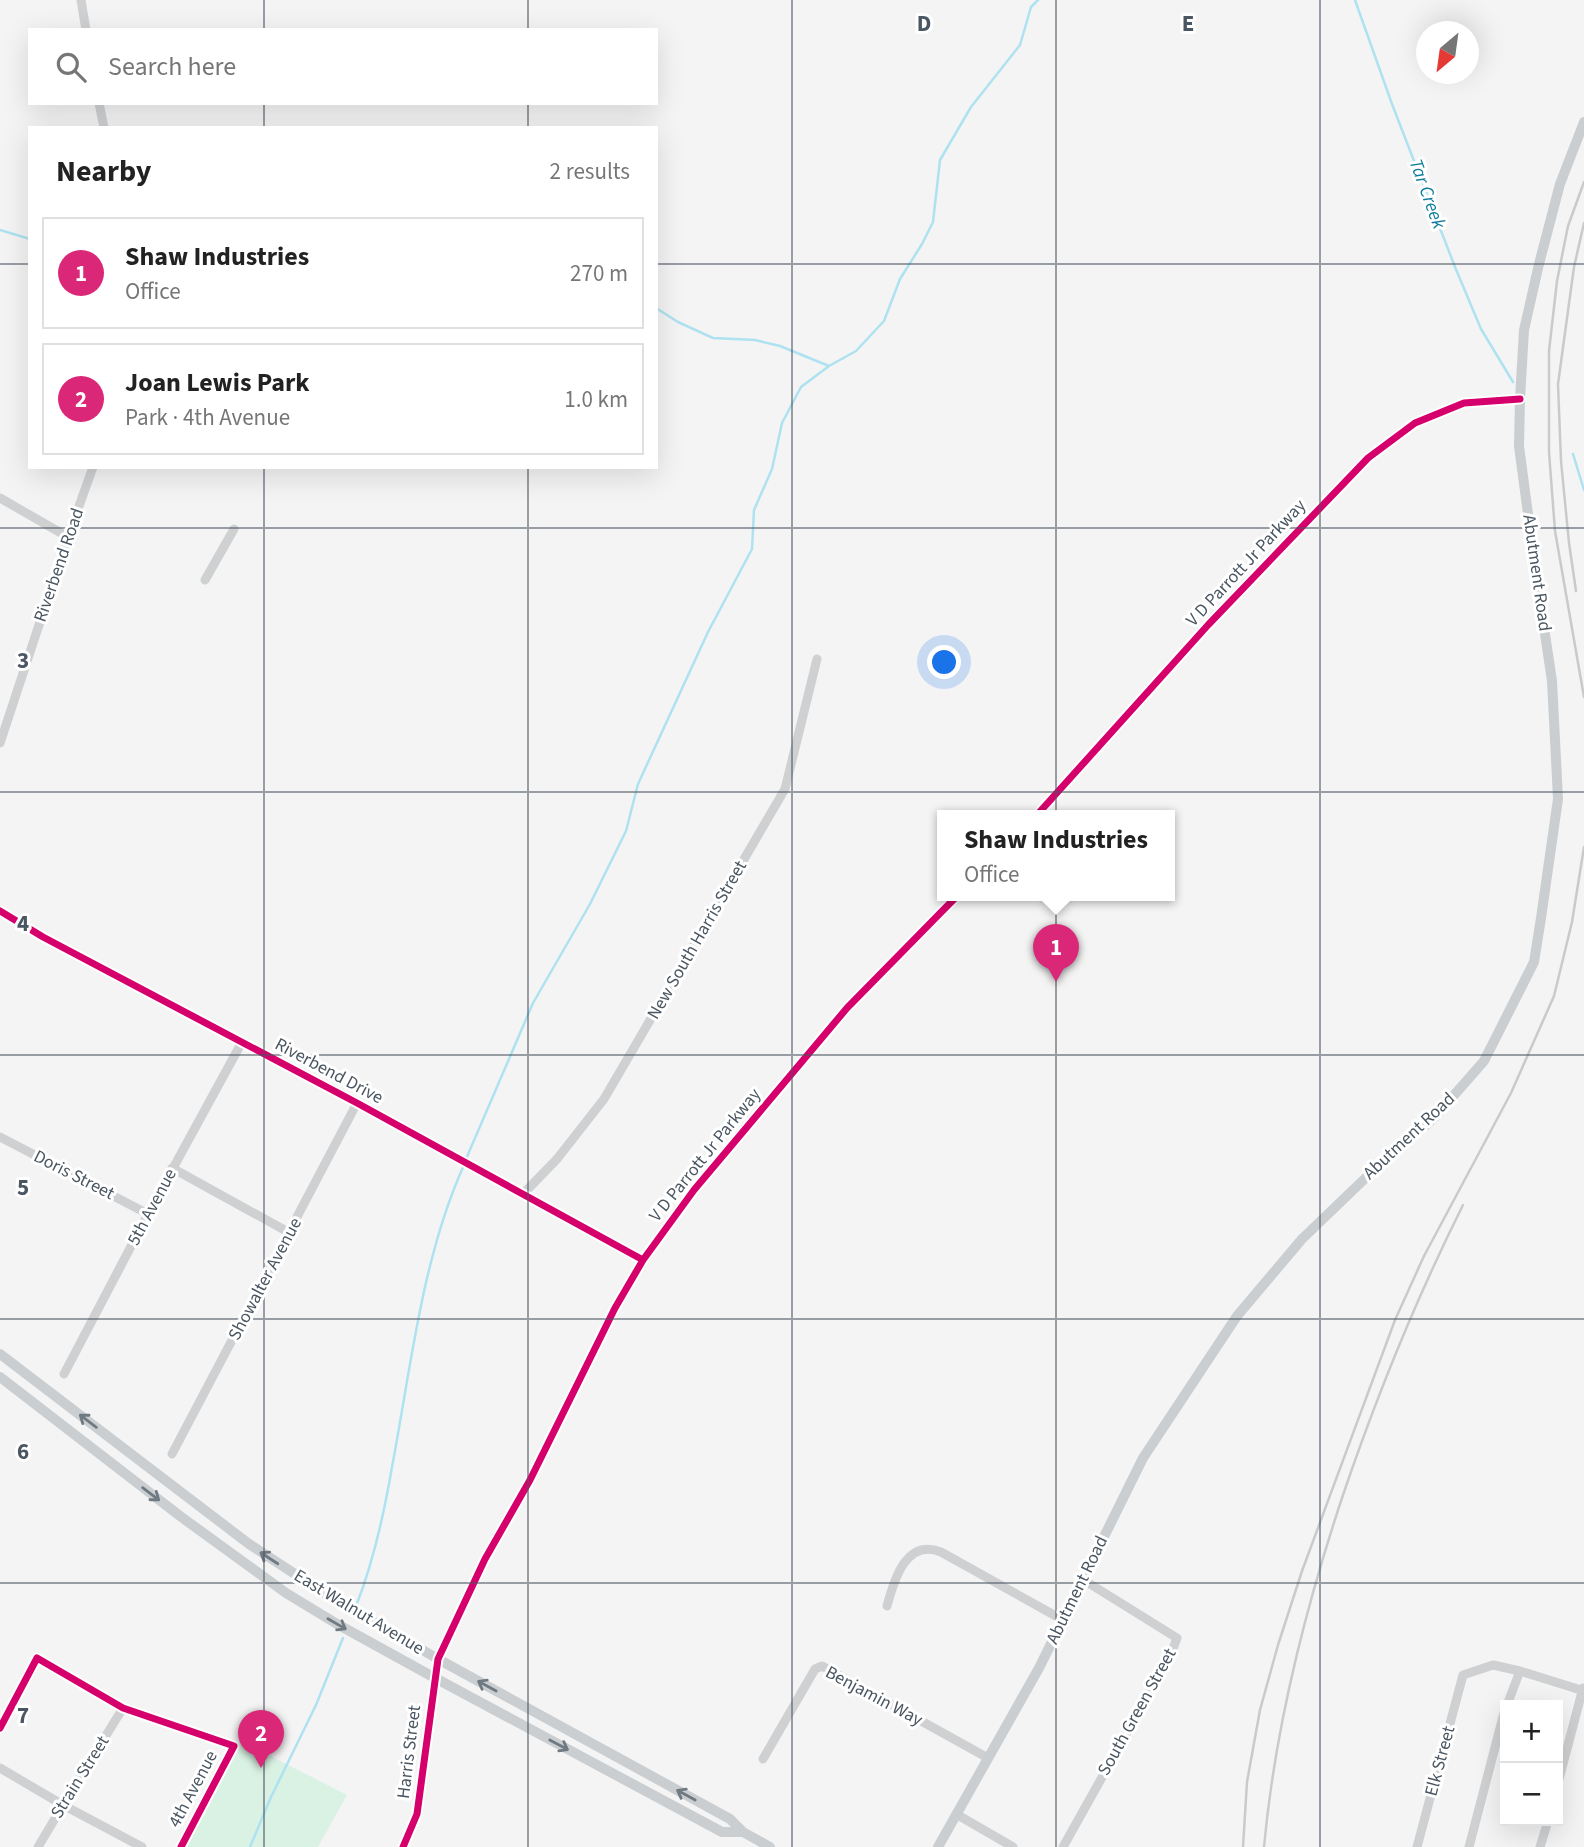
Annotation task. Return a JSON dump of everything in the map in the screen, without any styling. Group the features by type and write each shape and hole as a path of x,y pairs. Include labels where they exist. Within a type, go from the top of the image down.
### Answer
{"main road":[{"name":"Abutment Road","path":"938,1847 1039,1668 1143,1458 1237,1317 1302,1239 1377,1167 1434,1118 1484,1061 1534,962 1558,799 1552,681 1519,446 1524,330 1559,184 1584,122"},
{"name":"East Walnut Avenue","path":"0,1354 249,1545 324,1593 438,1658 730,1819 743,1832 770,1847"},
{"name":"East Walnut Avenue","path":"0,1377 257,1573 337,1624 722,1832 743,1832"}],"street":[{"path":"81,0 86,28"},
{"path":"99,105 104,126"},
{"name":"V D Parrott Jr Parkway","path":"1041,810 1208,625 1368,458 1415,423 1464,403 1520,399"},
{"name":"Riverbend Road","path":"0,743 92,469"},
{"path":"0,498 68,537"},
{"path":"205,580 234,529"},
{"name":"New South Harris Street","path":"524,1194 557,1159 604,1099 785,789 817,659"},
{"name":"V D Parrott Jr Parkway","path":"438,1658 485,1559 530,1480 615,1308 643,1260 694,1190 847,1008 952,901"},
{"name":"Riverbend Drive","path":"0,911 43,937 357,1103 643,1260"},
{"name":"5th Avenue","path":"64,1374 172,1168 242,1042"},
{"name":"Showalter Avenue","path":"172,1454 357,1103"},
{"name":"Doris Street","path":"0,1136 148,1213"},
{"path":"172,1168 290,1233"},
{"path":"887,1606 892,1587 909,1556 928,1548 941,1552 1063,1620"},
{"name":"South Green Street","path":"1063,1847 1171,1654 1177,1638 1082,1579"},
{"path":"0,1728 37,1658 123,1708"},
{"name":"Harris Street","path":"403,1847 417,1814 438,1658"},
{"name":"Elk Street","path":"1417,1847 1463,1675 1493,1665 1520,1671"},
{"name":"Benjamin Way","path":"763,1759 815,1669 822,1666 988,1758"},
{"path":"1509,1700 1520,1671 1583,1689 1563,1764"},
{"name":"4th Avenue","path":"123,1708 234,1746 181,1847"},
{"name":"Strain Street","path":"38,1847 123,1708"},
{"path":"1469,1847 1500,1730"},
{"path":"0,1768 142,1847"},
{"path":"956,1814 1013,1847"},
{"path":"1541,1847 1547,1826"}],"green space":[{"path":"241,1741 347,1795 318,1847 186,1847"}],"waterway":[{"path":"466,1159 533,1003 590,904 626,831 638,784 708,632 752,549 754,510 772,469 782,423 801,387 829,366 856,351 884,321 900,279 933,222 940,160 971,107 1020,45 1031,7 1038,0"},
{"name":"Tar Creek","path":"1355,0 1455,267 1481,329 1513,382"},
{"path":"0,230 28,238"},
{"path":"658,309 713,338 755,340 780,346 829,366"},
{"name":"Tar Creek","path":"1573,454 1584,490"},
{"path":"356,1606 382,1520 428,1275 438,1237 464,1165"},
{"path":"250,1847 316,1705 343,1638"}],"railway":[{"path":"1584,182 1568,226 1557,281 1549,351 1549,452 1555,531 1584,697"},
{"path":"1576,591 1561,461 1558,384 1574,267 1584,223"},
{"path":"1243,1847 1247,1782 1260,1710 1302,1571 1395,1320 1424,1256 1511,1093 1554,996 1572,922 1584,847"},
{"path":"1264,1847 1276,1757 1293,1669 1329,1538 1384,1384 1413,1312 1463,1205"}],"cycle path":[{"path":"1041,810 1208,625 1368,458 1415,423 1464,403 1520,399"},
{"path":"403,1847 417,1814 438,1659 485,1559 530,1480 615,1308 643,1260 694,1190 847,1008 952,901"},
{"path":"0,911 43,937 357,1103 643,1260"},
{"path":"0,1728 37,1658 123,1708 234,1746 181,1847"}],"place":[{"name":"Shaw Industries","path":"1056,982"},
{"name":"Joan Lewis Park","path":"261,1768"}]}
